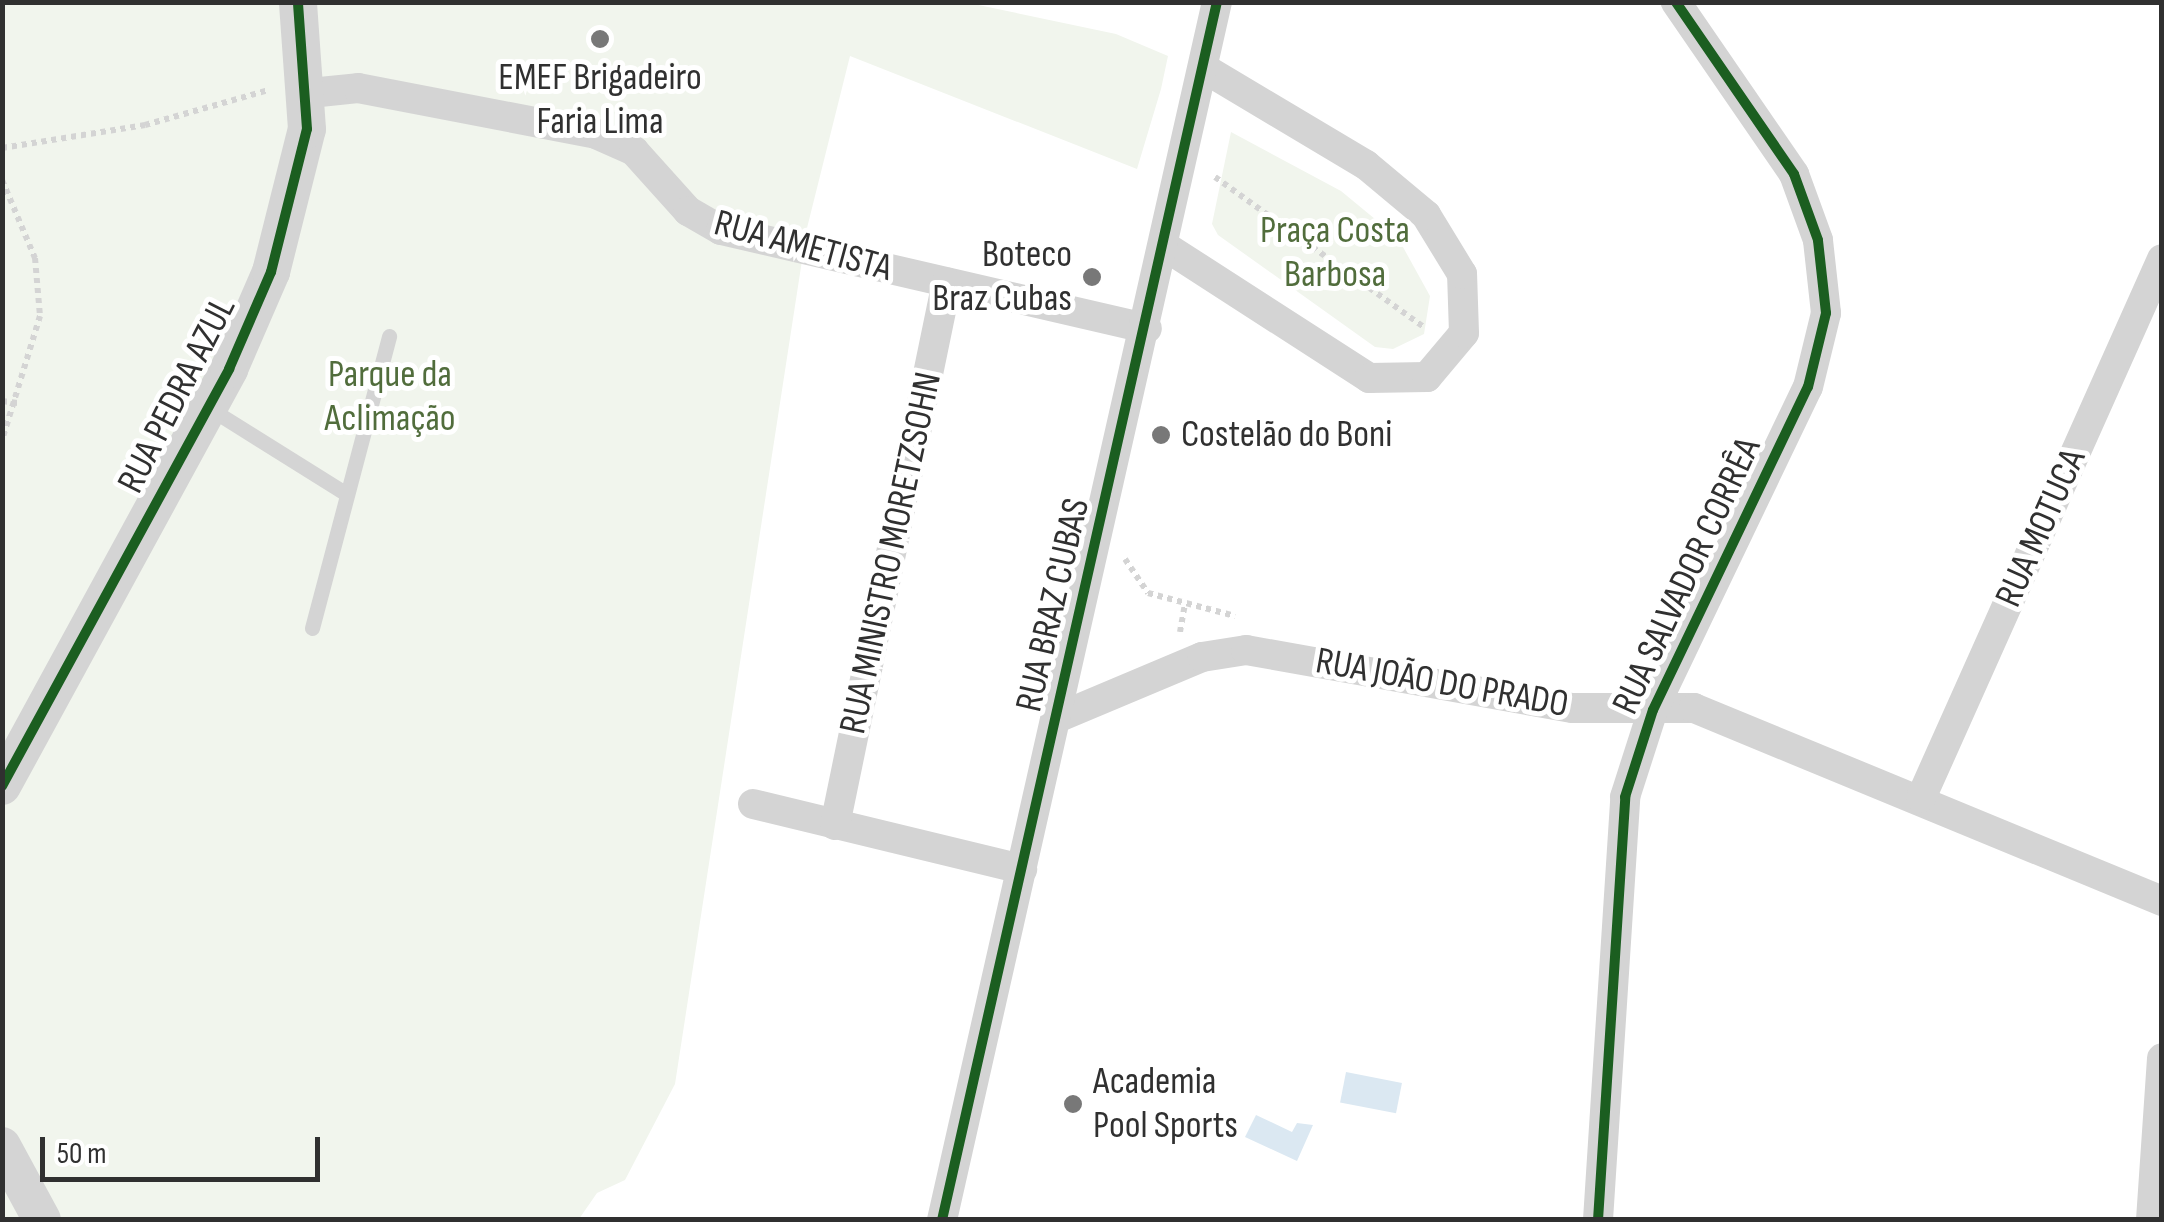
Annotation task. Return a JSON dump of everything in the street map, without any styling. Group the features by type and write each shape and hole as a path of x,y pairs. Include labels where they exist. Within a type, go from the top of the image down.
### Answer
{"street":[{"name":"RUA PEDRA AZUL","path":"2,786 208,408 290,219 310,93 298,2"},
{"name":"RUA BRAZ CUBAS","path":"942,1220 1166,247 1218,2"},
{"name":"RUA SALVADOR CORRÊA","path":"1598,1220 1620,828 1653,710 1808,387 1826,313 1818,240 1794,174 1676,2"},
{"path":"1166,247 1369,378 1426,376 1464,333 1462,274 1426,215 1366,165 1204,68"},
{"name":"RUA AMETISTA","path":"310,93 358,88 596,134 634,151 712,227 1147,328"},
{"name":"RUA MOTUCA","path":"1921,798 2162,259"},
{"name":"RUA MINISTRO MORETZSOHN","path":"835,825 947,282"},
{"name":"RUA JOÃO DO PRADO","path":"1057,718 1202,658 1246,650 1572,708 1712,712 2162,901"},
{"path":"753,804 1022,869"},
{"path":"2151,1220 2162,1058"},
{"path":"2,1146 42,1220"}],"lane":[{"path":"312,628 389,336"},
{"path":"208,408 346,493"}],"path":[{"path":"2,148 145,125 272,90 310,93"},
{"path":"1216,177 1435,335"},
{"path":"2,180 24,221 38,286 39,341 2,440"},
{"path":"2,402 18,403"},
{"path":"1126,559 1138,586 1185,604 1236,616"},
{"path":"1180,634 1185,604"}],"green space":[{"name":"Parque da Aclimação","path":"964,2 1116,34 1168,56 1161,89 1137,169 850,56 807,228 675,1084 625,1180 597,1193 579,1219 3,1219 3,3"},
{"name":"Praça Costa Barbosa","path":"1231,132 1341,191 1398,238 1430,296 1424,334 1393,349 1375,347 1218,235 1212,224"}],"shaded area":[{"path":"1346,1072 1402,1083 1396,1113 1340,1102"},
{"path":"1256,1115 1292,1132 1297,1123 1313,1125 1297,1161 1245,1137"}],"cycle path":[{"path":"2,786 229,369 271,272 307,129 298,2"},
{"path":"942,1220 1217,2"},
{"path":"1598,1220 1625,797 1653,710 1808,387 1826,313 1818,240 1794,174 1676,2"}],"place":[{"name":"EMEF Brigadeiro Faria Lima","path":"600,39"},
{"name":"Boteco Braz Cubas","path":"1092,277"},
{"name":"Costelão do Boni","path":"1161,435"},
{"name":"Academia Pool Sports","path":"1073,1104"}]}
